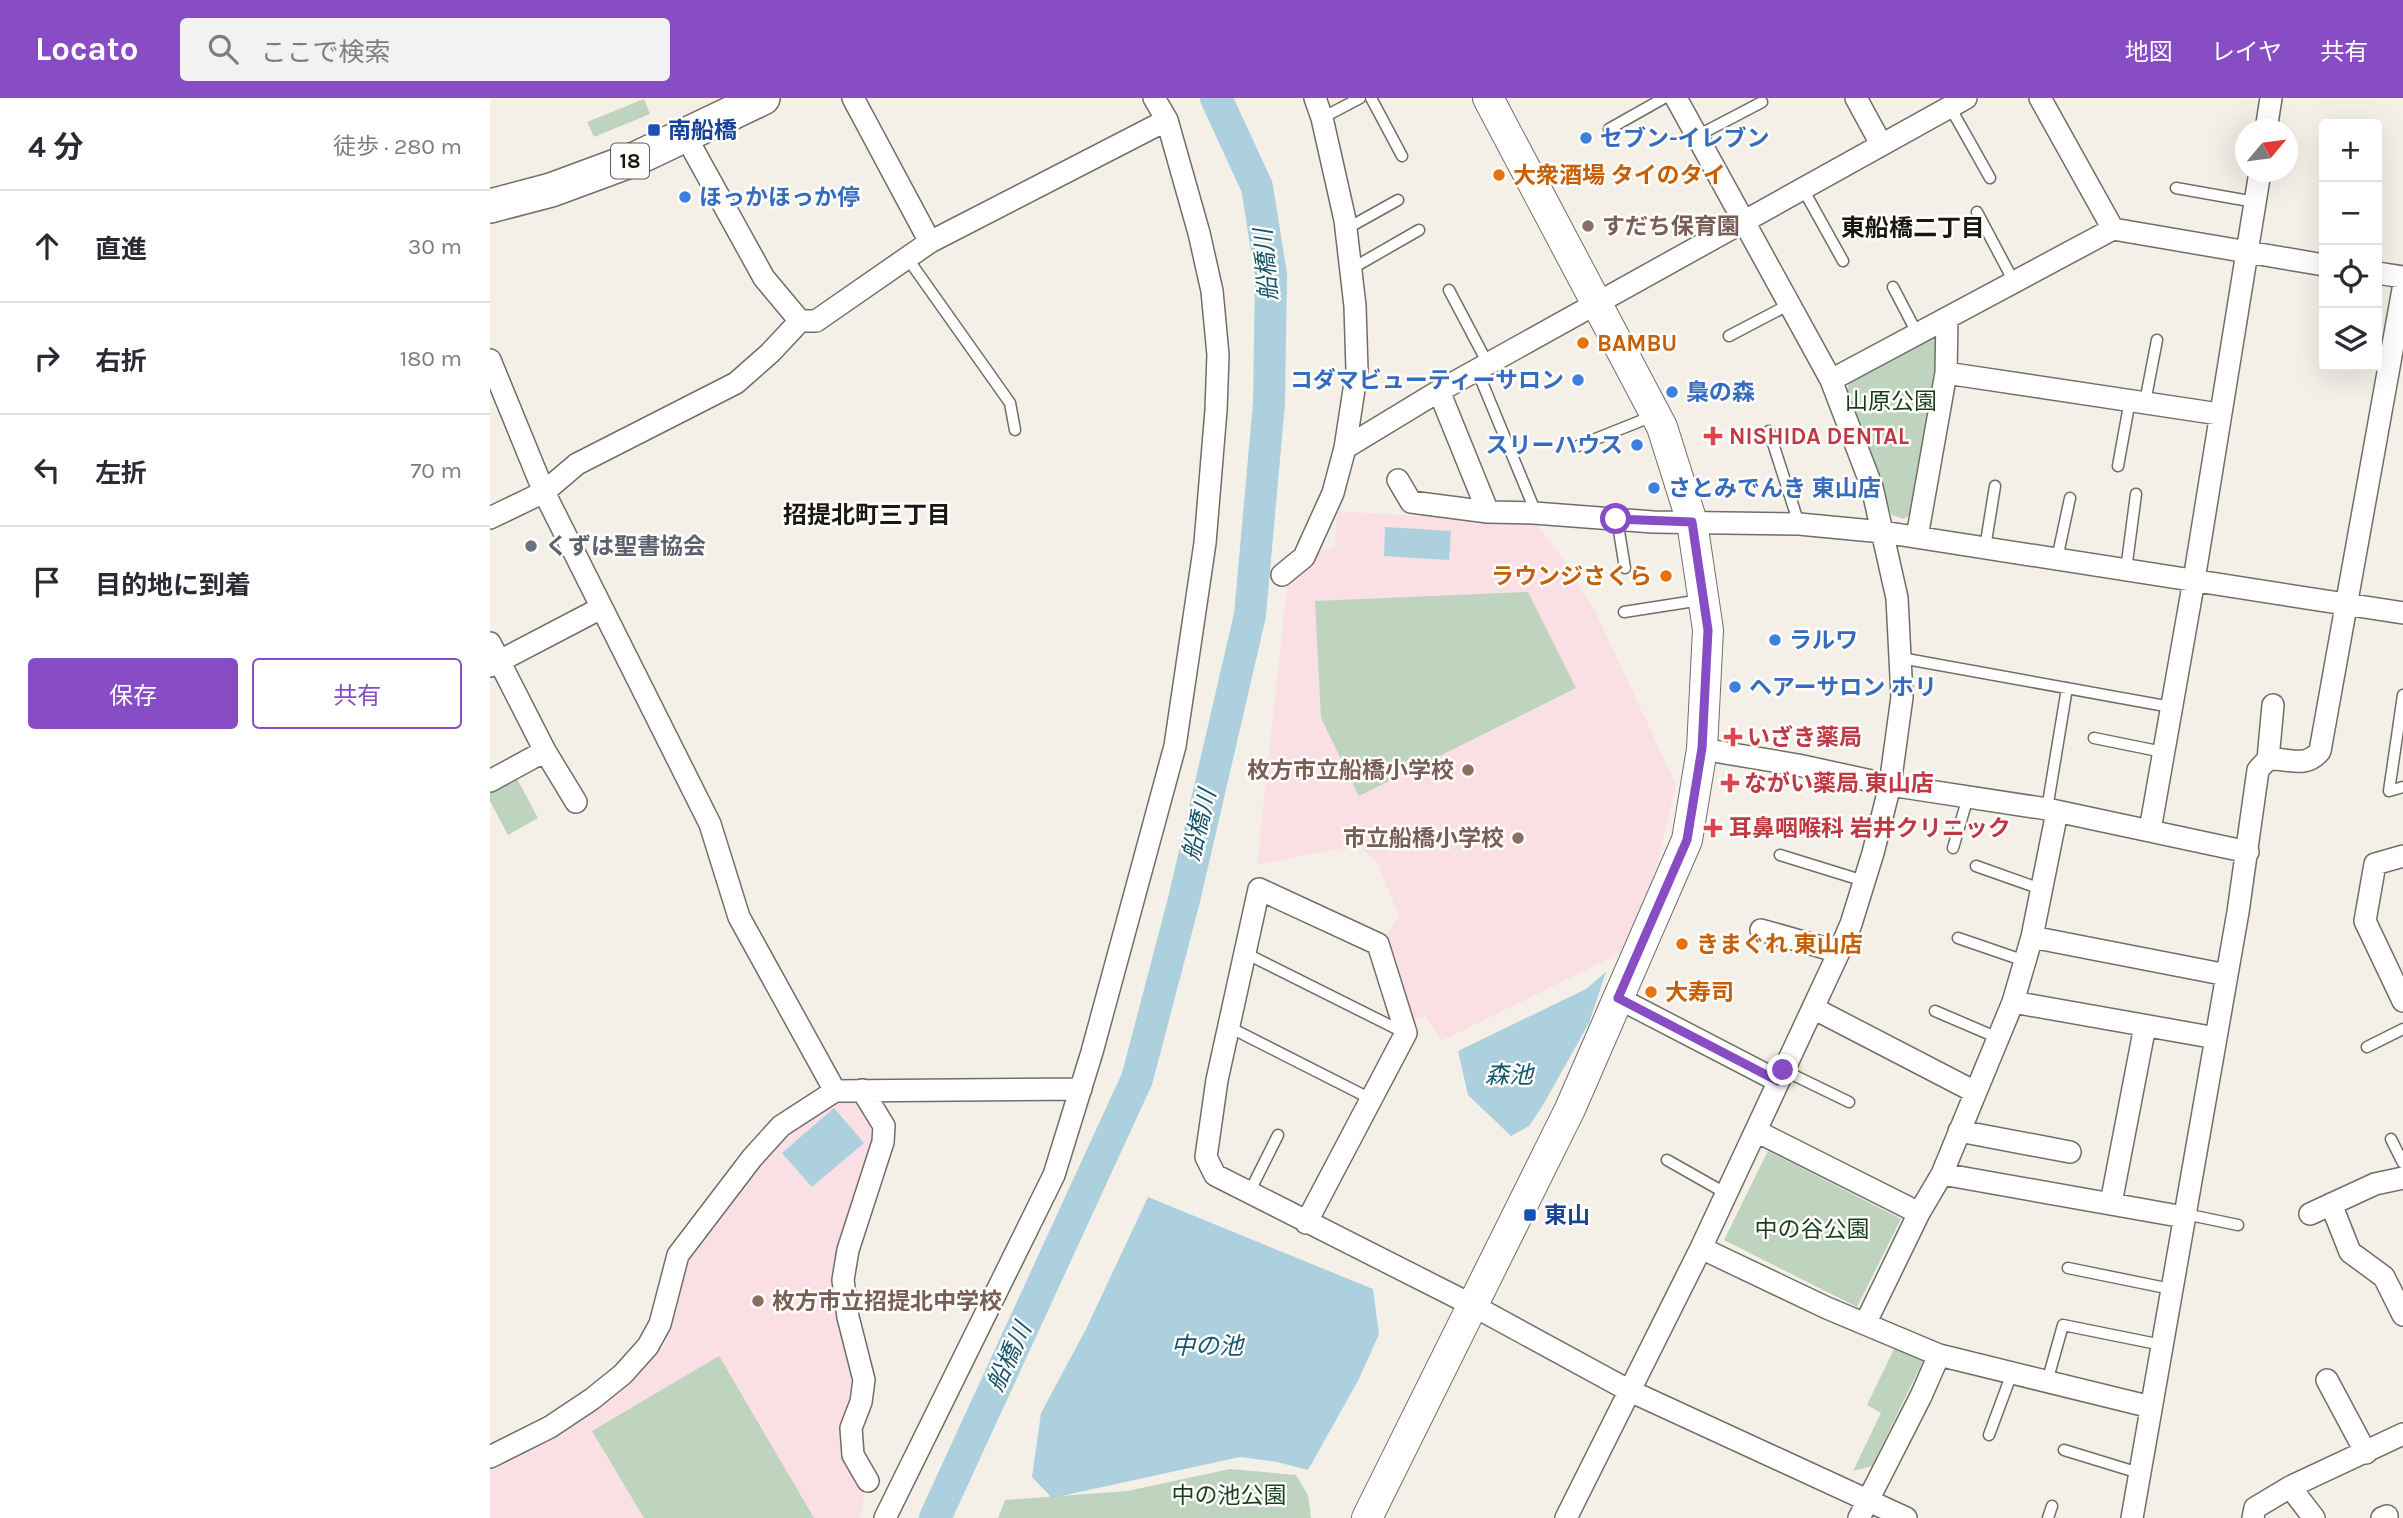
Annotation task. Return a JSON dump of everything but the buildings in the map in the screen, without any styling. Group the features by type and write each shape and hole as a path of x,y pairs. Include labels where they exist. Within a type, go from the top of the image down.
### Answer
{"main road":[{"name":"18","path":"490,206 551,190 623,163 763,98"}],"street":[{"path":"853,98 930,242"},
{"path":"885,1518 1054,1175 1081,1089 1175,747 1205,543 1218,355 1212,291 1186,182 1167,120 1154,98"},
{"path":"1367,1518 1570,1109 1687,840 1702,748 1708,630 1692,522 1662,427 1488,98"},
{"path":"1566,1518 1701,1248 1839,952 1864,881 1890,785 1902,697 1897,598 1872,487 1831,380 1676,98"},
{"path":"1856,98 1881,144"},
{"path":"2040,98 2113,229"},
{"path":"2268,119 2271,98"},
{"path":"1345,448 1438,391 1958,102"},
{"path":"1282,575 1304,557 1333,493 1345,448 1357,370 1355,306 1346,229 1319,108"},
{"path":"490,518 544,492 578,464 736,383 770,353 800,321 816,321 930,242 1167,120"},
{"path":"685,135 764,278 800,321"},
{"path":"2151,830 2258,182"},
{"path":"1831,380 2113,229 2319,264"},
{"path":"2382,274 2403,277"},
{"path":"2268,759 2307,762 2320,751 2403,289"},
{"path":"1917,537 1946,373 1947,318"},
{"path":"490,360 497,395 710,824 740,917 835,1091"},
{"path":"1946,373 2219,414"},
{"path":"1438,391 1488,512"},
{"path":"1398,480 1410,502 1488,512 1692,522 1799,524 1883,532 2403,613"},
{"path":"576,802 493,657 601,608"},
{"path":"2132,1518 2248,852 2258,770 2268,759 2273,705"},
{"path":"1702,748 1890,785 2052,811 2248,852"},
{"path":"490,781 545,751"},
{"path":"1865,1324 1919,1213 1942,1174 2013,1002 2032,937 2052,811"},
{"path":"2403,856 2375,864 2365,921 2403,1000"},
{"path":"1306,1223 1406,1033 1378,944 1259,889 1217,1080 1206,1157 1215,1175 1306,1223 1472,1305 1628,1390 1863,1510 1906,1518"},
{"path":"1761,930 1839,952"},
{"path":"2032,937 2227,975"},
{"path":"1618,998 1780,1075"},
{"path":"2013,1002 2216,1038"},
{"path":"1813,1008 1975,1092"},
{"path":"2111,1203 2145,1026"},
{"path":"490,1457 550,1427 623,1374 648,1346 660,1324 678,1255 752,1158 781,1126 835,1091 1081,1089"},
{"path":"863,1090 884,1126 883,1142 848,1250 843,1280 848,1317 864,1380 861,1402 851,1428 853,1455 868,1481"},
{"path":"1756,1131 1919,1213"},
{"path":"1959,1131 2070,1152"},
{"path":"1942,1174 2184,1215"},
{"path":"2311,1214 2375,1184 2403,1178"},
{"path":"2331,1204 2350,1252 2394,1272 2403,1315"},
{"path":"1701,1248 1827,1308 1939,1355 2151,1407"},
{"path":"1863,1510 1939,1355"},
{"path":"2327,1380 2366,1453"},
{"path":"2253,1518 2255,1507 2290,1487 2403,1434"},
{"path":"2290,1487 2314,1518"}],"lane":[{"path":"1319,108 1360,98"},
{"path":"1371,98 1402,156"},
{"path":"1609,129 1664,98"},
{"path":"1698,136 1762,102"},
{"path":"1958,102 1990,178"},
{"path":"2176,188 2255,202"},
{"path":"1803,189 1843,261"},
{"path":"1346,229 1398,200"},
{"path":"1977,212 2014,282"},
{"path":"1351,269 1419,230"},
{"path":"908,259 1010,403 1015,430"},
{"path":"1893,287 1917,333"},
{"path":"1449,290 1482,367 1536,513"},
{"path":"1729,336 1790,304"},
{"path":"2118,466 2157,340"},
{"path":"1578,446 1656,415"},
{"path":"1769,431 1799,524"},
{"path":"1985,548 1995,486"},
{"path":"2126,569 2136,494"},
{"path":"2057,559 2070,498"},
{"path":"1616,519 1625,568"},
{"path":"1624,612 1703,600"},
{"path":"1901,658 2171,707"},
{"path":"2052,811 2067,688"},
{"path":"2403,695 2389,790 2403,787"},
{"path":"2094,738 2163,752"},
{"path":"1953,848 1968,797"},
{"path":"1780,855 1864,881"},
{"path":"1976,866 2041,890"},
{"path":"1958,938 2025,961"},
{"path":"1245,953 1406,1033"},
{"path":"1935,1011 1998,1038"},
{"path":"1229,1027 1371,1099"},
{"path":"2367,1047 2403,1030"},
{"path":"1780,1075 1849,1102"},
{"path":"1249,1193 1278,1135"},
{"path":"2391,1139 2403,1163"},
{"path":"1667,1160 1727,1194"},
{"path":"2184,1215 2238,1225"},
{"path":"2068,1268 2171,1289"},
{"path":"2047,1382 2063,1325 2162,1345"},
{"path":"1989,1435 2012,1373"},
{"path":"2064,1450 2139,1473"},
{"path":"2048,1518 2052,1506"}],"shaded area":[{"name":"枚方市立船橋小学校","path":"1337,511 1536,523 1567,564 1598,617 1676,785 1654,875 1621,953 1441,1041 1425,1016 1414,1020 1384,940 1399,916 1377,862 1359,845 1257,865 1288,577 1315,552 1335,547"},
{"name":"枚方市立招提北中学校","path":"851,1098 872,1116 880,1127 846,1228 865,1491 860,1518 490,1518 490,1466 534,1447 626,1386 664,1346 683,1256 777,1141 832,1099"}],"green space":[{"path":"644,99 650,114 594,137 587,122"},
{"name":"山原公園","path":"1941,332 1913,512 1904,519 1892,515 1846,393 1850,380"},
{"path":"1528,592 1576,688 1359,796 1321,718 1315,601"},
{"path":"515,775 538,818 508,835 490,801 490,789"},
{"name":"中の谷公園","path":"1768,1151 1901,1219 1857,1307 1724,1240"},
{"path":"1897,1343 1925,1357 1872,1466 1853,1471 1881,1413 1867,1405"},
{"path":"719,1356 814,1518 644,1518 592,1431"},
{"name":"中の池公園","path":"1230,1469 1296,1475 1308,1495 1311,1518 998,1518 1005,1500 1127,1491"}],"water":[{"path":"1385,527 1451,531 1449,560 1384,556"},
{"name":"森池","path":"1606,972 1589,1023 1543,1105 1529,1126 1511,1136 1468,1095 1458,1051 1586,989"},
{"path":"834,1108 864,1143 812,1187 782,1153"},
{"name":"中の池","path":"1148,1197 1373,1289 1379,1334 1359,1379 1308,1470 1240,1457 1052,1498 1032,1477 1041,1413 1086,1329"}],"waterway":[{"name":"船橋川","path":"935,1518 1137,1079 1184,900 1250,615 1269,403 1271,275 1257,187 1216,98"}],"place":[{"name":"南船橋","path":"654,130"},
{"name":"セブン-イレブン","path":"1586,138"},
{"name":"大衆酒場 タイのタイ","path":"1499,175"},
{"name":"ほっかほっか停","path":"685,197"},
{"name":"すだち保育園","path":"1588,226"},
{"name":"BAMBU","path":"1583,343"},
{"name":"コダマビューティーサロン","path":"1578,380"},
{"name":"梟の森","path":"1672,392"},
{"name":"NISHIDA DENTAL","path":"1713,436"},
{"name":"スリーハウス","path":"1637,445"},
{"name":"さとみでんき 東山店","path":"1654,488"},
{"name":"くずは聖書協会","path":"531,546"},
{"name":"ラウンジさくら","path":"1666,576"},
{"name":"ラルワ","path":"1775,640"},
{"name":"ヘアーサロン ホリ","path":"1735,687"},
{"name":"いざき薬局","path":"1733,737"},
{"name":"枚方市立船橋小学校","path":"1468,770"},
{"name":"ながい薬局 東山店","path":"1730,783"},
{"name":"耳鼻咽喉科 岩井クリニック","path":"1713,828"},
{"name":"市立船橋小学校","path":"1518,838"},
{"name":"きまぐれ 東山店","path":"1682,944"},
{"name":"大寿司","path":"1651,992"},
{"name":"東山","path":"1530,1215"},
{"name":"枚方市立招提北中学校","path":"758,1301"}],"district":[{"name":"東船橋二丁目","path":"1913,228"},
{"name":"招提北町三丁目","path":"867,515"}],"route":[{"path":"1616,519 1692,522 1708,630 1702,748 1687,840 1618,998 1778,1081 1783,1070"}]}
